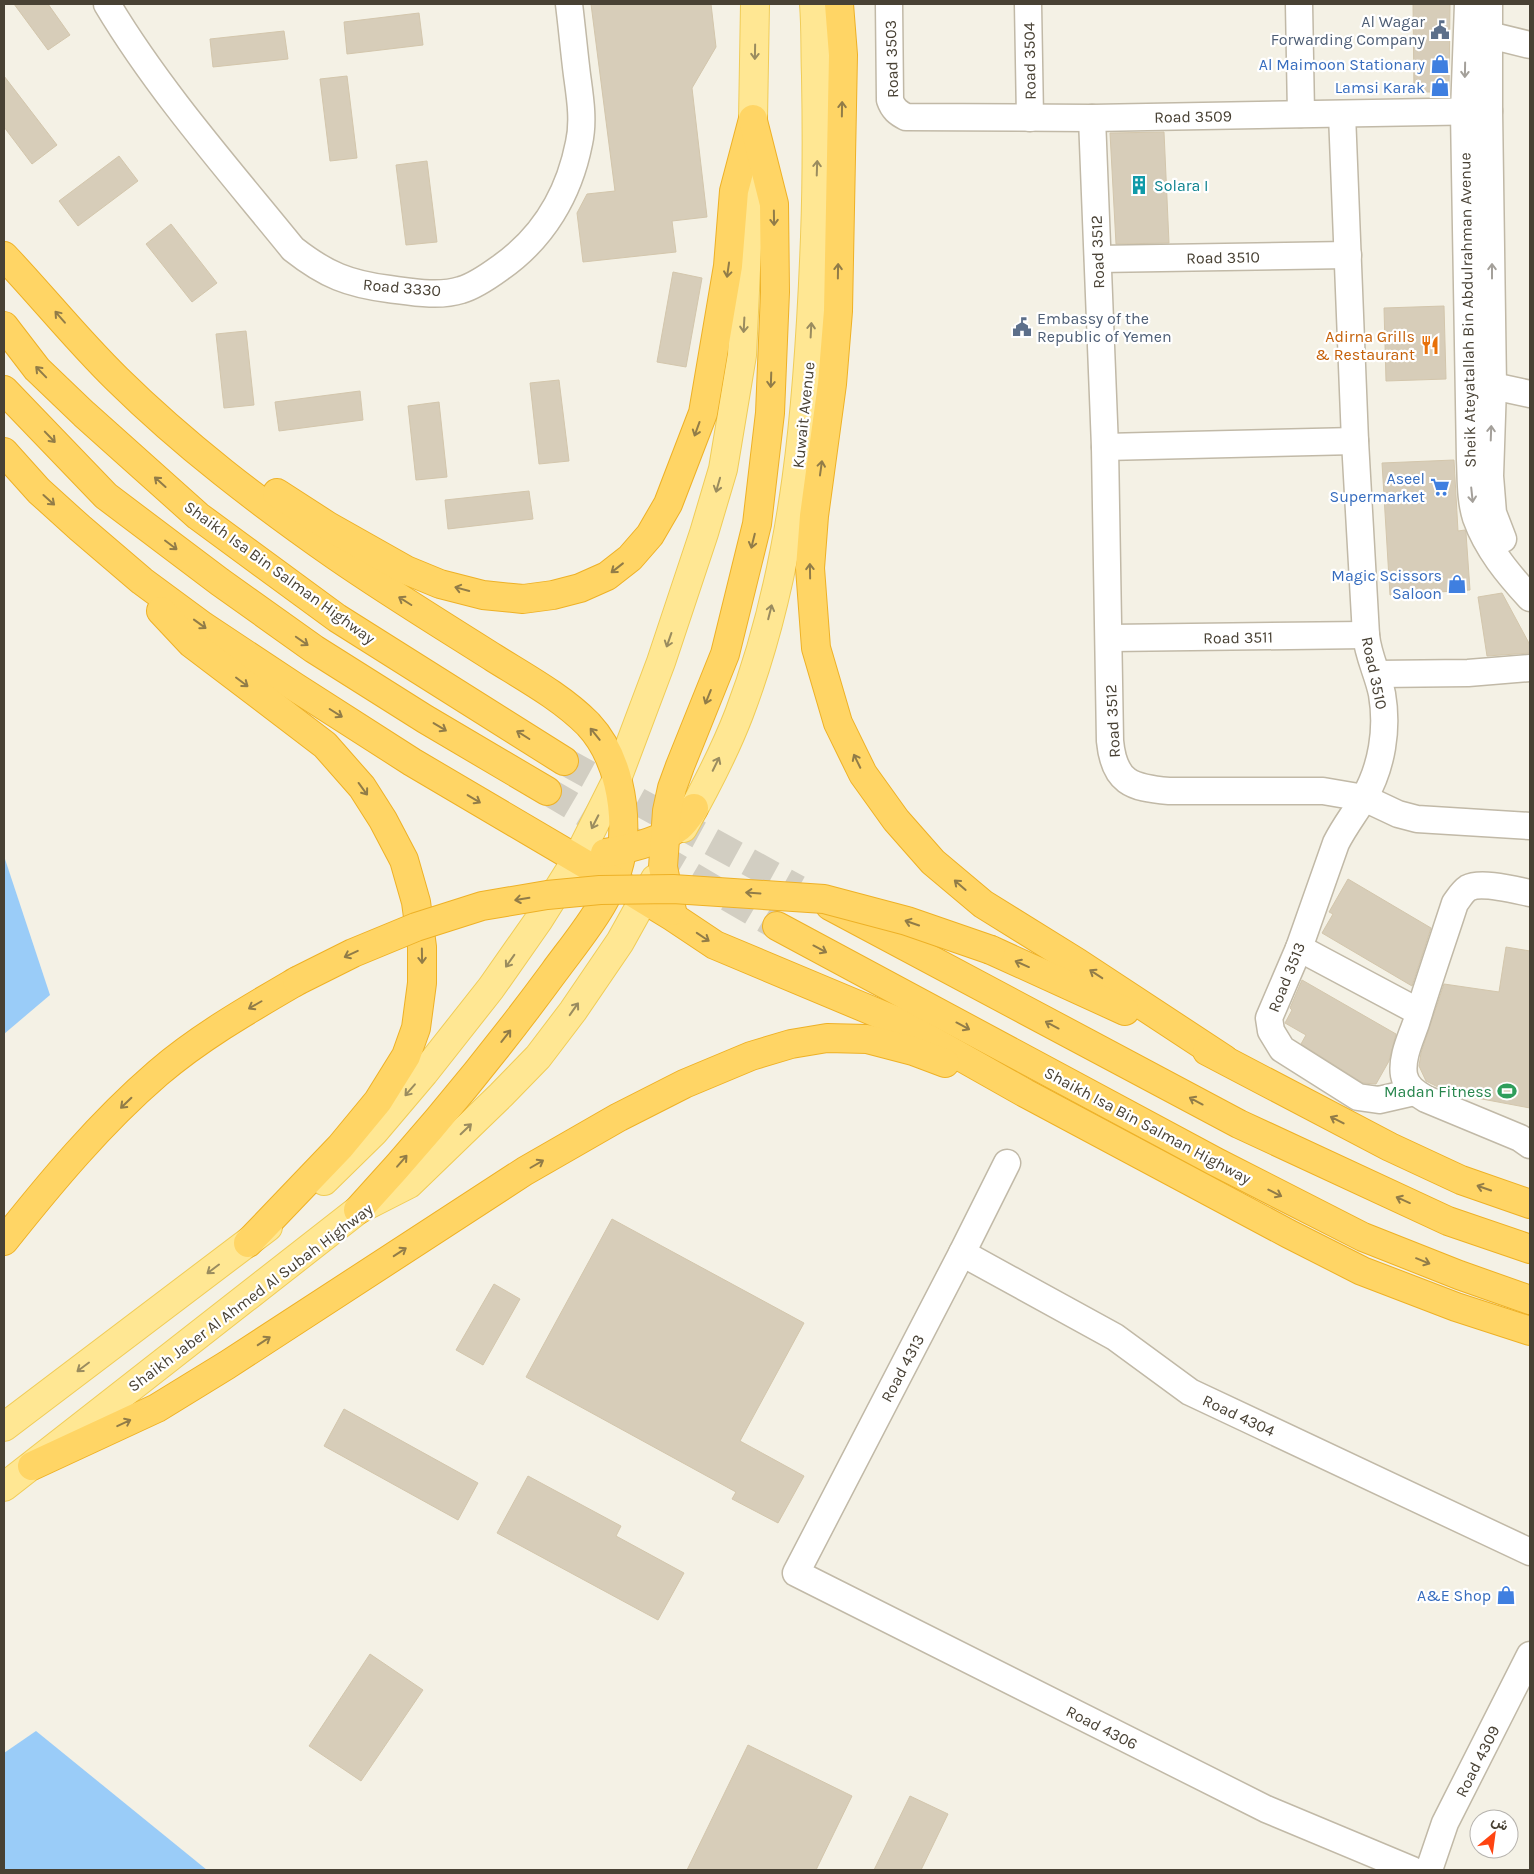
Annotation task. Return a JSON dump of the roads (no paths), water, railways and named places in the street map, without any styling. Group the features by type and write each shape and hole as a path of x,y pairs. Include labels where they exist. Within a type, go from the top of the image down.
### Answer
{"highway":[{"path":"839,4 843,55 838,311 832,384 814,516 810,568 816,648 838,722 863,774 896,820 933,862 983,904 1078,963 1224,1059"},
{"path":"116,378 253,477 328,526 406,570 440,584 483,595 524,599 580,588 606,576 630,558 650,535 668,504 691,446 703,413 728,266 734,191 753,119"},
{"path":"674,917 663,866 667,811 672,788 725,654 757,524 770,413 775,292 774,204 753,119"},
{"path":"4,256 116,378 177,435 226,476 363,575 565,705 587,724 601,741 612,762 622,800 622,850 614,881 590,923 514,1026 450,1106 358,1210"},
{"name":"Shaikh Isa Bin Salman Highway","path":"4,326 37,369 84,414 198,516 337,618 564,761"},
{"path":"4,390 106,496 220,582 314,649 425,719 547,791"},
{"path":"4,452 39,491 80,528 142,581 203,626 420,766 674,917 715,945 901,1023 1025,1093 1362,1271 1456,1307 1530,1331"},
{"path":"80,528 135,588 173,622 191,642 325,745 362,787 383,820 404,860 416,902 422,947 422,983 416,1028 406,1056 378,1101 340,1147 248,1243"},
{"path":"577,859 622,850 664,835 680,826 694,808"},
{"path":"6,1238 86,1142 121,1108 158,1073 234,1017 297,981 353,953 416,927 482,906 547,895 600,890 673,889 824,899 907,921 992,950 1079,989 1224,1059 1390,1148 1461,1180 1530,1204"},
{"path":"798,889 1239,1124 1448,1220 1530,1249"},
{"name":"Shaikh Isa Bin Salman Highway","path":"777,926 1216,1162 1363,1237 1459,1275 1530,1300"},
{"path":"32,1466 157,1408 227,1365 526,1171 619,1117 684,1084 751,1056 791,1044 827,1038 867,1039 913,1051 1025,1093"}],"main road":[{"path":"4,1427 248,1243 297,1205 334,1172 374,1132 424,1073 501,973 538,921 577,859 617,779 664,653 723,469 742,355 753,119 755,4"},
{"name":"Kuwait Avenue","path":"694,808 738,715 753,674 782,567 794,493 808,382 813,301 818,160 814,4"},
{"name":"Shaikh Jaber Al Ahmed Al Subah Highway","path":"4,1486 358,1210 408,1184 502,1095 538,1057 620,942 694,808"}],"street":[{"name":"Road 3330","path":"107,4 124,32 162,85 293,249 312,264 332,275 361,285 432,294 460,290 489,276 517,256 542,229 561,198 572,173 580,141 581,107 569,4"},
{"name":"Road 3503","path":"889,4 890,100 892,107 898,113"},
{"name":"Road 3504","path":"1028,4 1030,118"},
{"path":"1299,4 1301,114"},
{"name":"Sheik Ateyatallah Bin Abdulrahman Avenue","path":"1489,4 1474,23 1476,112 1493,386 1490,476 1493,513 1491,533 1496,558 1530,598"},
{"path":"1474,23 1530,45"},
{"name":"Road 3509","path":"898,113 913,118 1092,118 1476,112"},
{"name":"Sheik Ateyatallah Bin Abdulrahman Avenue","path":"1476,112 1470,460 1472,499 1476,517 1509,550 1530,576"},
{"name":"Road 3510","path":"1342,114 1366,635 1368,649 1377,674 1383,702 1383,738 1375,772 1364,798"},
{"name":"Road 3512","path":"1092,118 1105,447 1111,753 1116,769 1122,777 1148,790 1322,791 1364,798"},
{"name":"Road 3510","path":"1098,259 1348,255"},
{"path":"1493,386 1530,394"},
{"path":"1105,447 1356,441"},
{"name":"Road 3511","path":"1110,638 1366,635"},
{"path":"1377,674 1525,670"},
{"path":"1364,798 1398,814 1417,818 1530,826"},
{"name":"Road 3513","path":"1364,798 1344,827 1336,843 1299,948 1269,1018 1271,1031 1275,1041 1282,1049 1358,1097 1379,1100 1414,1092"},
{"path":"1530,893 1478,886 1469,888 1461,894 1455,903 1419,1012 1406,1054 1404,1074 1407,1084 1414,1092 1426,1099 1520,1138 1530,1144"},
{"path":"1299,948 1419,1012"},
{"name":"Road 4313","path":"796,1573 962,1253 1007,1162"},
{"name":"Road 4304","path":"962,1253 1115,1337 1190,1392 1530,1552"},
{"name":"Road 4306","path":"796,1573 1266,1808 1412,1870"},
{"name":"Road 4309","path":"1429,1870 1445,1823 1530,1655"}],"water":[{"path":"4,856 50,995 4,1034"},
{"path":"36,1731 207,1870 4,1870 4,1753"}],"tunnel":[{"path":"564,761 798,889"},
{"path":"547,791 777,926"}],"place":[{"name":"Al Wagar Forwarding Company","path":"1440,30"},
{"name":"Al Maimoon Stationary","path":"1440,64"},
{"name":"Lamsi Karak","path":"1440,87"},
{"name":"Solara I","path":"1139,185"},
{"name":"Embassy of the Republic of Yemen","path":"1022,327"},
{"name":"Adirna Grills & Restaurant","path":"1430,345"},
{"name":"Aseel Supermarket","path":"1440,487"},
{"name":"Magic Scissors Saloon","path":"1457,584"},
{"name":"Madan Fitness","path":"1507,1091"},
{"name":"A&E Shop","path":"1506,1595"}]}
